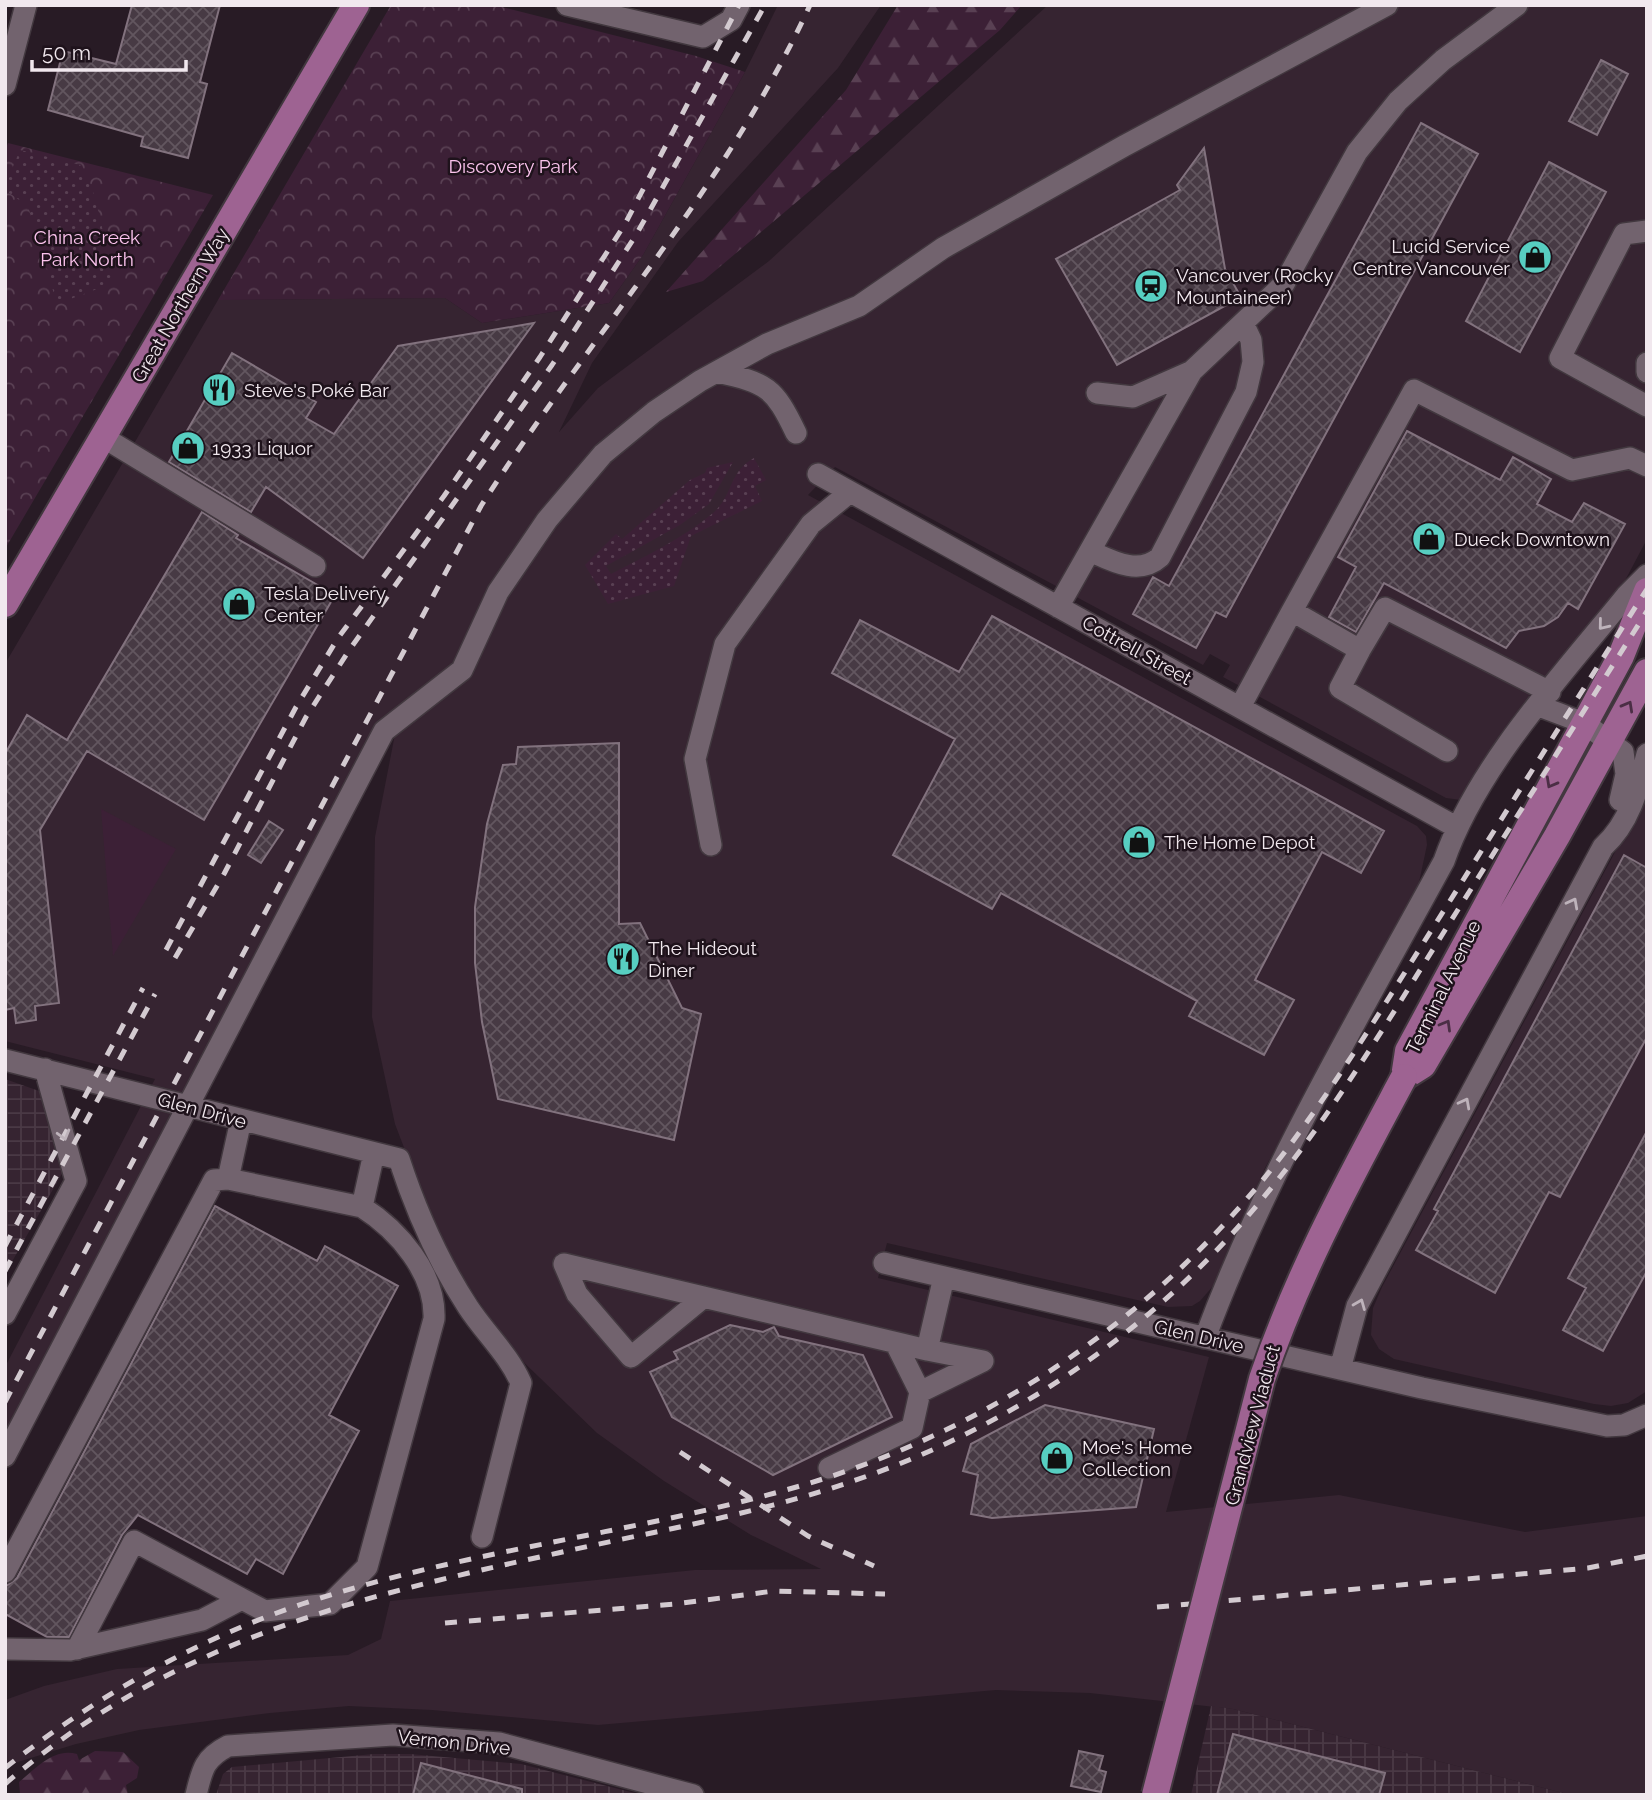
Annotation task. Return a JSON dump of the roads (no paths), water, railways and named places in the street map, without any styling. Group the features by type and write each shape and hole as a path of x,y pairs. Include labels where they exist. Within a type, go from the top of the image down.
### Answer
{"main road":[{"name":"Great Northern Way","path":"5,604 356,5"},
{"name":"Terminal Avenue","path":"1404,1077 1408,1051 1621,656 1647,590"},
{"name":"Terminal Avenue","path":"1404,1077 1423,1065 1557,836 1647,672"},
{"name":"Grandview Viaduct","path":"1154,1795 1262,1379 1282,1321 1315,1243 1404,1077"}],"street":[{"path":"5,85 26,5"},
{"path":"567,5 703,37 735,13"},
{"path":"5,1456 384,731 463,670 498,592 547,520 603,454 654,412 717,372 767,344 859,306 943,248 1124,146 1387,5"},
{"path":"1058,607 1192,370 1284,284 1357,152 1398,102 1443,60 1517,5"},
{"path":"1647,231 1624,234 1560,358 1647,406"},
{"path":"1090,551 1129,566 1153,563 1160,556 1246,392 1253,362 1251,340 1243,323"},
{"path":"1647,363 1647,372"},
{"path":"1097,393 1133,397 1192,370"},
{"path":"717,372 748,379 771,390 780,399 796,433"},
{"path":"1240,707 1414,390 1572,470 1630,458 1647,466"},
{"path":"103,437 315,566"},
{"name":"Cottrell Street","path":"818,474 1456,827"},
{"path":"711,845 695,759 725,644 811,524 849,492"},
{"path":"1205,1338 1230,1268 1263,1195 1444,861 1456,827 1499,757 1626,596 1647,575"},
{"path":"1447,751 1340,688 1385,608 1584,723 1623,752 1626,774 1618,808 1602,836 1603,847"},
{"path":"1292,611 1360,650"},
{"path":"1340,1369 1357,1306 1603,847 1618,833 1629,813 1647,754"},
{"name":"Glen Drive","path":"5,1060 399,1159 411,1198 449,1276 478,1322 514,1368 521,1383 482,1537"},
{"path":"5,1314 76,1181 45,1069"},
{"path":"228,1179 240,1120"},
{"path":"362,1207 373,1153"},
{"path":"5,1572 214,1180 228,1179 362,1207 383,1220 401,1237 435,1302 434,1319 367,1567 330,1604 265,1611 134,1541 77,1649"},
{"name":"Glen Drive","path":"884,1263 1340,1369 1607,1426 1643,1417"},
{"path":"704,1297 631,1357 577,1294 564,1264 704,1297 896,1344 983,1361 919,1392"},
{"path":"927,1350 944,1277"},
{"path":"828,1468 912,1428 919,1392 896,1344"},
{"path":"5,1649 77,1649 202,1620 242,1599"},
{"name":"Vernon Drive","path":"196,1795 201,1773 211,1755 228,1746 393,1735 499,1743 693,1795"}],"railway":[{"path":"166,950 296,707 338,638 444,496 540,357 625,224 739,5"},
{"path":"175,958 224,874 306,717 350,649 552,365 636,235 765,5"},
{"path":"5,1402 481,506 522,444 697,200 776,72 810,5"},
{"path":"5,1768 74,1718 146,1673 222,1635 262,1619 364,1585 428,1569 683,1515 810,1483 877,1460 942,1432 1004,1399 1064,1362 1120,1320 1174,1274 1224,1225 1293,1141 1356,1049 1647,589"},
{"path":"5,1784 68,1735 132,1694 198,1660 266,1632 407,1588 740,1513 847,1483 907,1461 965,1435 1075,1370 1127,1332 1176,1290 1221,1246 1288,1167 1379,1036 1647,611"},
{"path":"5,1246 143,988"},
{"path":"5,1271 155,994"},
{"path":"680,1452 808,1536 874,1566"},
{"path":"1157,1607 1588,1568 1647,1556"},
{"path":"445,1623 675,1604 774,1591 885,1594"}],"place":[{"name":"Lucid Service Centre Vancouver","path":"1535,257"},
{"name":"Vancouver (Rocky Mountaineer)","path":"1151,286"},
{"name":"Steve's Poké Bar","path":"219,390"},
{"name":"1933 Liquor","path":"188,448"},
{"name":"Dueck Downtown","path":"1429,539"},
{"name":"Tesla Delivery Center","path":"239,604"},
{"name":"The Home Depot","path":"1139,842"},
{"name":"The Hideout Diner","path":"623,959"},
{"name":"Moe's Home Collection","path":"1057,1458"}],"park label":[{"name":"Discovery Park","path":"513,166"},
{"name":"China Creek Park North","path":"87,248"}]}
